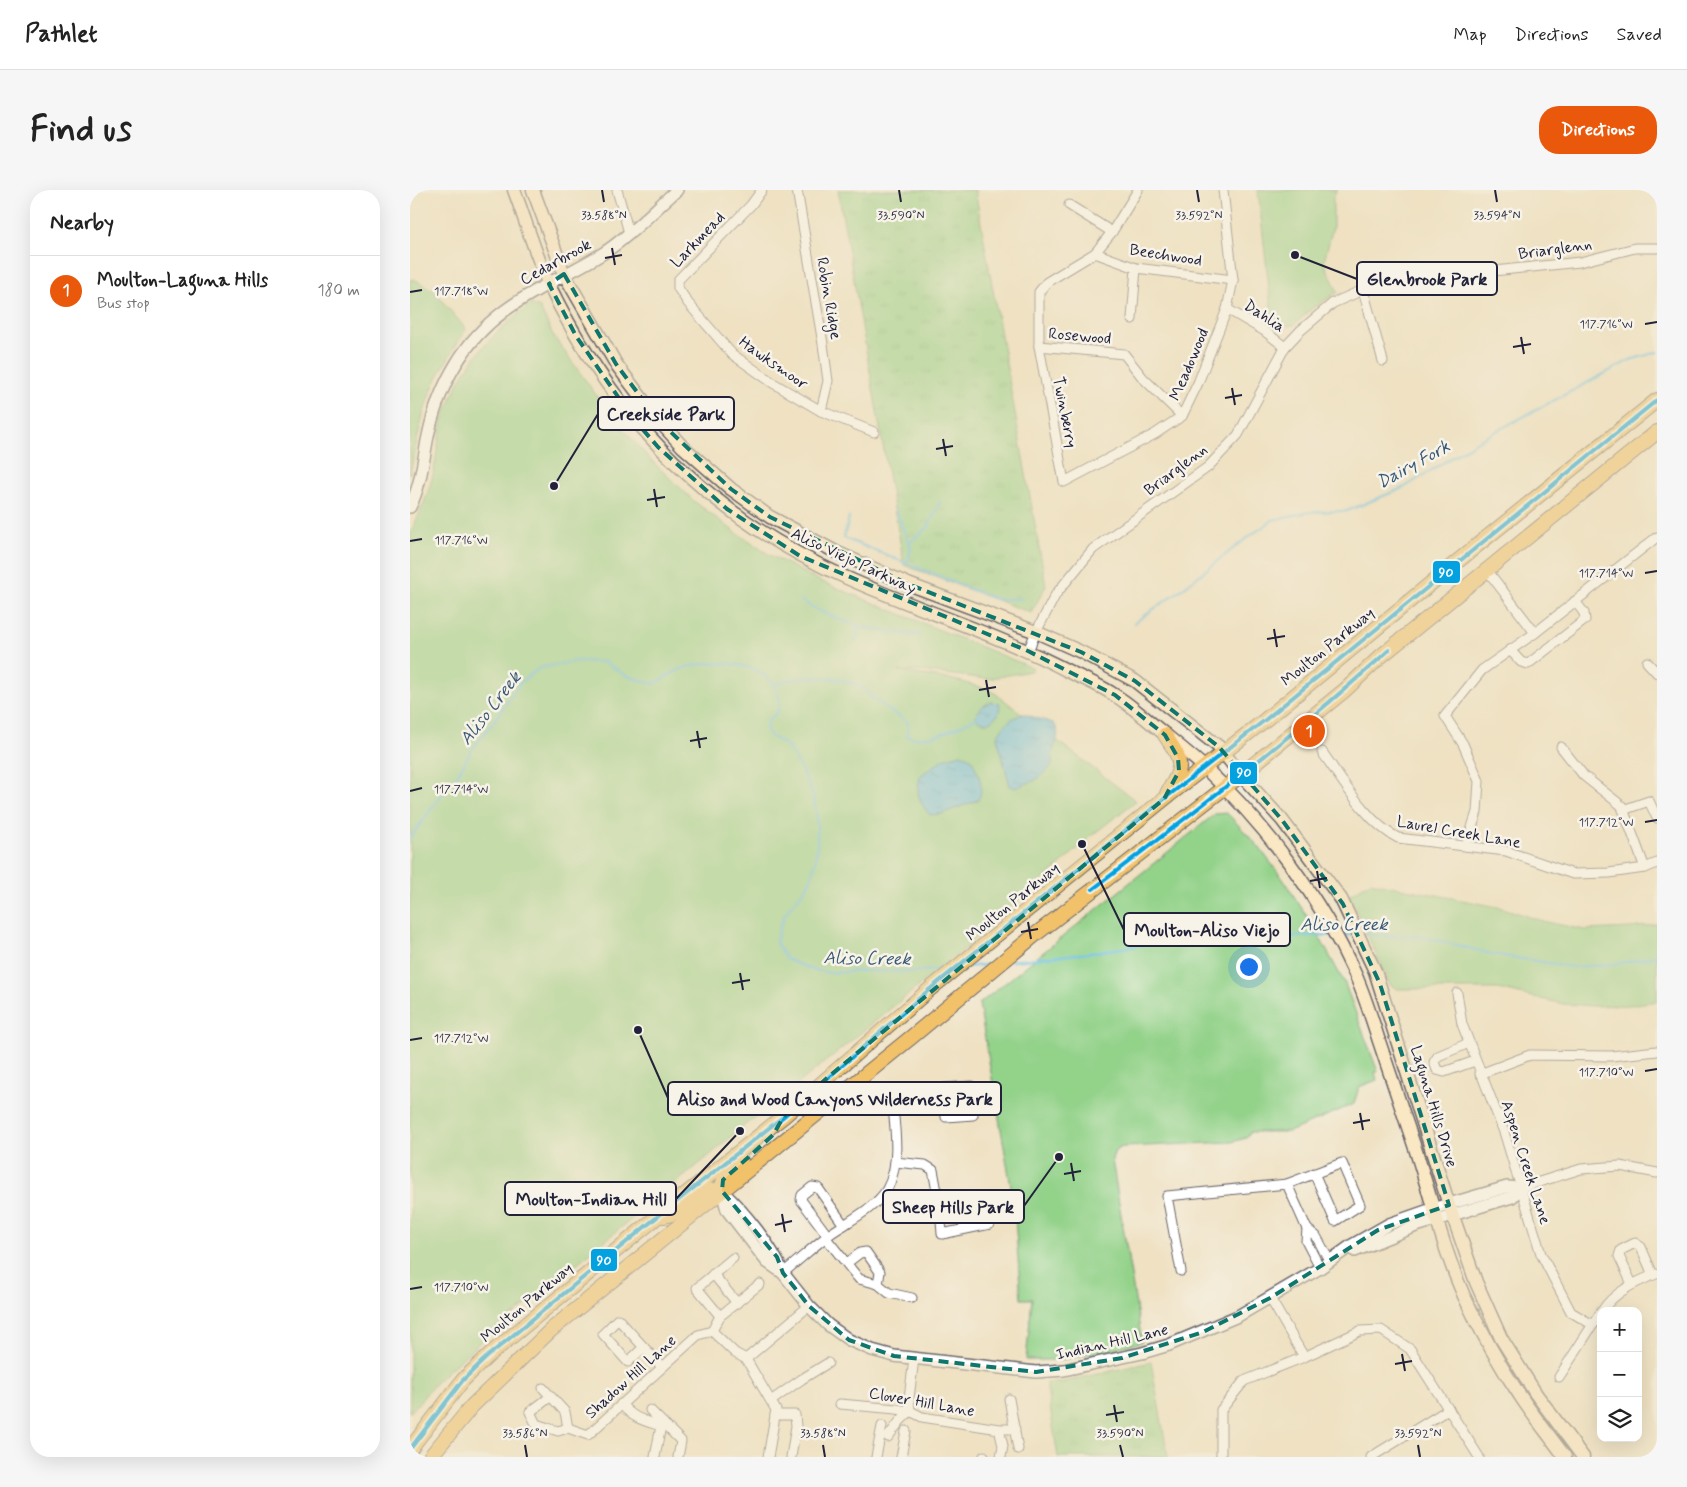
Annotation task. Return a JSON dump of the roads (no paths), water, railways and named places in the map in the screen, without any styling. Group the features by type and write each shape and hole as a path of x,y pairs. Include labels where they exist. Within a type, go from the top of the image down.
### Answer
{"main road":[{"name":"Aliso Viejo Parkway","path":"514,190 549,284 576,336 632,417 658,448 726,509 800,556 857,582 1028,651 1115,695 1205,768 1224,788"},
{"name":"Aliso Viejo Parkway","path":"533,190 564,274 616,364 658,420 682,446 731,489 770,517 836,552 908,584 1036,632 1081,652 1135,681 1224,753 1240,775"},
{"name":"Moulton Parkway","path":"410,1449 463,1380 489,1355 784,1116 930,989 996,938 1164,799 1363,641 1469,552 1657,400"},
{"path":"430,1457 472,1406 551,1330 1036,934 1224,788 1345,690 1380,657 1657,432"},
{"path":"1164,799 1177,775 1179,767 1178,758 1165,734"},
{"name":"Laguna Hills Drive","path":"1240,775 1282,820 1343,904 1375,971 1451,1210 1476,1282 1501,1338 1536,1394 1583,1457"},
{"name":"Laguna Hills Drive","path":"1224,788 1275,845 1316,901 1339,941 1356,976 1416,1152 1434,1214 1462,1292 1490,1346 1521,1398 1565,1457"},
{"path":"722,1191 723,1180 726,1175 773,1135 784,1116"},
{"path":"657,1217 671,1215 682,1210 703,1192 710,1190 722,1191"}],"street":[{"path":"616,190 629,233"},
{"name":"Cedarbrook","path":"410,507 414,499 432,421 440,398 456,364 478,334 495,317 529,294 604,253 677,190"},
{"name":"Larkmead","path":"678,288 678,280 751,205 762,190"},
{"name":"Robin Ridge","path":"797,190 828,381 821,411"},
{"path":"1095,254 1112,232 1138,190"},
{"name":"Meadowood","path":"1064,482 1155,434 1182,416 1198,383 1227,309 1233,280 1223,190"},
{"path":"1069,205 1112,232"},
{"name":"Briarglenn","path":"1028,651 1056,594 1093,549 1208,467 1238,435 1285,347 1300,331 1333,303 1363,290 1417,279 1580,262 1635,248 1657,248"},
{"name":"Beechwood","path":"1095,254 1136,268 1233,280"},
{"name":"Twinberry","path":"1064,482 1039,346 1039,292 1048,282 1095,254"},
{"path":"1132,318 1136,268"},
{"name":"Hawksmoor","path":"678,288 688,303 732,354 773,383 821,411 874,432"},
{"path":"1363,290 1383,361"},
{"name":"Dahlia","path":"1227,309 1263,330 1285,347"},
{"name":"Rosewood","path":"1039,346 1124,354 1143,378 1182,416"},
{"path":"1466,846 1477,812 1479,781 1463,744 1445,716 1482,670 1535,632 1657,537"},
{"path":"1487,570 1535,632"},
{"path":"1510,650 1521,662 1528,664 1585,620 1584,613 1575,601"},
{"path":"1647,662 1657,673"},
{"path":"1561,747 1584,776 1622,806 1645,868"},
{"name":"Laurel Creek Lane","path":"1322,752 1374,822 1387,833 1398,838 1506,852 1573,874 1609,873 1645,868 1657,863"},
{"path":"1623,810 1649,800 1657,818"},
{"name":"Aspen Creek Lane","path":"1457,993 1462,1024 1504,1132 1541,1254 1571,1312 1593,1325"},
{"path":"1469,1043 1438,1056 1434,1062 1437,1070 1444,1072 1476,1061"},
{"path":"1480,1074 1530,1055 1611,1056 1657,1051"},
{"path":"971,1086 973,1115 946,1117 944,1102 944,1088 971,1086"},
{"path":"783,1273 827,1237 877,1201 887,1190 895,1162 896,1147 892,1099 918,1104 944,1102"},
{"path":"895,1162 925,1165 933,1170 940,1207 942,1234 990,1224 986,1199 940,1207"},
{"path":"1181,1271 1167,1196 1287,1184 1314,1173 1342,1163 1360,1205 1335,1221 1314,1173"},
{"name":"Indian Hill Lane","path":"722,1191 727,1210 767,1262 783,1273 809,1306 828,1325 849,1340 872,1350 914,1359 1036,1372 1064,1370 1122,1358 1169,1345 1212,1328 1270,1298 1334,1259 1352,1245 1408,1216 1434,1214 1451,1210 1507,1187 1520,1188 1581,1169 1620,1166 1657,1173"},
{"path":"1287,1184 1307,1229 1316,1236 1334,1259"},
{"path":"844,1225 818,1188 812,1187 802,1195 801,1200 859,1279 878,1284 889,1293 912,1298"},
{"path":"1307,1229 1306,1241 1320,1268"},
{"path":"1604,1307 1608,1302 1632,1284 1655,1274 1640,1247 1635,1243 1621,1250 1619,1256 1632,1284"},
{"path":"847,1263 860,1253 866,1252 880,1272 878,1284"},
{"path":"720,1316 697,1288 733,1258"},
{"path":"713,1274 737,1303"},
{"path":"760,1284 720,1316 712,1331 735,1353 746,1360 776,1410 768,1457"},
{"path":"1270,1298 1304,1357"},
{"path":"746,1360 809,1306"},
{"path":"1559,1377 1597,1318"},
{"path":"644,1347 628,1362 603,1334 618,1320 644,1347 662,1367"},
{"path":"1221,1457 1221,1410 1244,1381 1304,1357 1360,1331 1381,1330 1410,1349 1479,1457"},
{"name":"Shadow Hill Lane","path":"550,1397 530,1412 536,1424 558,1431 568,1428 588,1435 698,1335 712,1331"},
{"path":"876,1457 884,1437 910,1411 909,1398 914,1359"},
{"path":"771,1401 828,1363"},
{"name":"Shadow Hill Lane","path":"543,1388 565,1412 568,1428"},
{"path":"1009,1399 1018,1449"},
{"path":"621,1404 637,1419 662,1424"},
{"name":"Clover Hill Lane","path":"840,1404 910,1411 922,1417 999,1429 1014,1429"},
{"path":"650,1410 681,1441 678,1457"},
{"path":"1370,1457 1449,1410"},
{"path":"775,1415 795,1415 796,1426 791,1457"},
{"path":"655,1457 662,1424"},
{"path":"882,1426 884,1437"},
{"path":"999,1429 1003,1446 1002,1457"},
{"path":"901,1457 906,1431"},
{"path":"884,1437 904,1444"}],"water":[{"path":"990,702 999,703 998,715 988,723 979,721 976,718 976,714 983,706"},
{"path":"1024,714 1053,723 1058,736 1052,753 1052,766 1036,780 1015,788 1010,786 997,737 1008,722"},
{"path":"961,754 971,758 978,774 981,790 978,800 941,814 930,815 919,797 920,776 943,759"}],"waterway":[{"name":"Dairy Fork","path":"1134,623 1273,520 1310,512 1347,511 1405,487 1476,442 1630,360 1657,352"},
{"path":"909,543 928,527 940,502"},
{"path":"896,511 911,548 907,563"},
{"path":"849,517 844,538 995,599 1022,599"},
{"path":"800,600 819,611 860,627 855,642"},
{"path":"860,627 920,635"},
{"name":"Aliso Creek","path":"410,838 456,778 472,749 521,682 540,668 577,661 604,662 627,676 654,684 681,669 693,665 707,663 738,665 764,675 774,685 779,698 779,705 776,714 767,722 768,733 782,742 795,758 809,786 815,807 817,848 813,873 807,887 784,916 776,942 786,959 810,969 830,973 859,971 911,972 944,969"},
{"name":"Dairy Fork","path":"773,685 794,679 806,678 830,678 852,683 865,689 875,700 906,721 908,723 907,736 915,738 943,733 979,716"},
{"name":"Aliso Creek","path":"1012,961 1089,953 1161,942 1330,935"},
{"name":"Aliso Creek","path":"1340,935 1352,935"},
{"name":"Aliso Creek","path":"1363,935 1424,937 1492,954 1573,967 1616,964 1657,956"},
{"name":"Aliso Creek","path":"967,967 991,964"}],"place":[{"name":"Glenbrook Park","path":"1295,255"},
{"name":"Creekside Park","path":"554,486"},
{"name":"Moulton-Laguna Hills","path":"1309,731"},
{"name":"Moulton-Aliso Viejo","path":"1082,844"},
{"name":"Aliso and Wood Canyons Wilderness Park","path":"638,1030"},
{"name":"Moulton-Indian Hill","path":"740,1131"},
{"name":"Sheep Hills Park","path":"1059,1157"}]}
